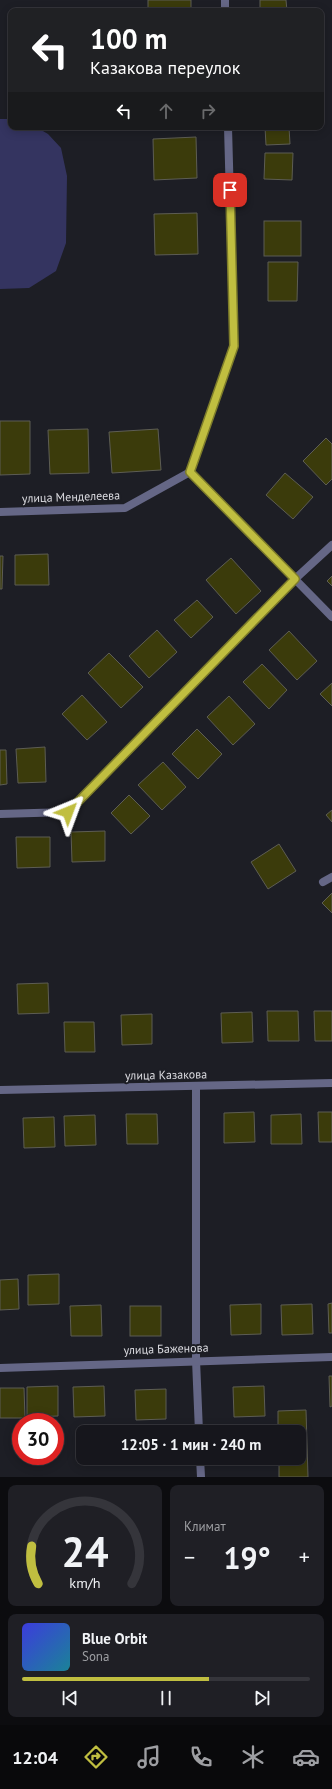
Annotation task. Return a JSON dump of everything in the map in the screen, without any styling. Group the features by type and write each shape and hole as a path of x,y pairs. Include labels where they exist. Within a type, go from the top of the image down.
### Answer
{"street":[{"path":"228,130 234,346 190,472 332,617"},
{"name":"улица Менделеева","path":"0,512 125,508 190,472"},
{"path":"0,814 68,812 295,579 332,545"},
{"path":"323,882 332,877"},
{"name":"улица Казакова","path":"0,1090 332,1083"},
{"path":"196,1086 196,1360 199,1425"},
{"name":"улица Баженова","path":"0,1368 196,1360 332,1357"},
{"path":"200,1465 201,1477"}],"shaded area":[{"path":"0,119 8,119 8,130 41,130 48,134 61,148 67,176 66,243 56,271 29,288 0,289"}],"building":[{"path":"148,0 191,0 191,8 148,8"},
{"path":"260,0 286,0 287,8 260,8"},
{"path":"265,130 289,130 290,144 266,145"},
{"path":"196,137 197,178 154,180 153,139"},
{"path":"265,153 293,153 292,180 264,179"},
{"path":"197,213 198,254 155,255 154,214"},
{"path":"264,221 301,221 301,256 264,256"},
{"path":"268,262 298,262 297,301 268,301"},
{"path":"0,421 30,421 30,474 0,475"},
{"path":"88,429 89,473 50,474 48,430"},
{"path":"158,429 161,470 112,473 109,432"},
{"path":"326,438 332,444 332,479 326,485 303,461"},
{"path":"285,473 313,497 293,519 266,495"},
{"path":"48,554 49,585 15,585 15,555"},
{"path":"0,556 3,556 2,589 0,589"},
{"path":"231,558 261,591 236,614 206,580"},
{"path":"332,576 332,586 327,581"},
{"path":"197,600 213,617 191,638 174,620"},
{"path":"157,630 177,652 149,678 129,656"},
{"path":"289,631 317,661 297,680 269,650"},
{"path":"109,653 143,687 121,708 88,673"},
{"path":"262,664 287,690 269,709 243,682"},
{"path":"332,683 332,706 320,694"},
{"path":"82,695 107,722 87,740 62,714"},
{"path":"229,696 255,724 233,745 207,717"},
{"path":"197,729 222,754 198,779 172,754"},
{"path":"45,747 46,782 18,783 16,749"},
{"path":"0,750 6,750 7,784 0,785"},
{"path":"163,762 186,787 162,810 138,785"},
{"path":"129,795 150,816 131,834 111,813"},
{"path":"332,810 332,822 326,815"},
{"path":"105,831 105,861 72,862 71,832"},
{"path":"16,837 50,837 50,867 17,868"},
{"path":"279,844 296,871 268,889 251,862"},
{"path":"332,893 332,913 322,903"},
{"path":"48,983 49,1013 18,1014 17,984"},
{"path":"267,1011 298,1011 299,1041 268,1041"},
{"path":"314,1011 332,1011 332,1041 315,1041"},
{"path":"252,1012 253,1042 222,1043 221,1013"},
{"path":"152,1014 152,1044 122,1045 121,1015"},
{"path":"64,1022 94,1022 95,1052 65,1052"},
{"path":"254,1112 255,1142 224,1143 224,1113"},
{"path":"318,1112 332,1112 332,1142 319,1142"},
{"path":"126,1114 157,1114 158,1144 127,1144"},
{"path":"301,1114 302,1144 271,1144 271,1115"},
{"path":"95,1115 96,1145 65,1146 64,1116"},
{"path":"54,1117 55,1147 24,1148 23,1118"},
{"path":"59,1274 59,1304 28,1305 28,1275"},
{"path":"18,1279 19,1309 0,1310 0,1280"},
{"path":"332,1303 332,1333 329,1333 328,1304"},
{"path":"261,1304 261,1334 231,1335 230,1305"},
{"path":"312,1304 313,1334 282,1335 281,1305"},
{"path":"101,1305 102,1336 71,1336 70,1306"},
{"path":"130,1306 161,1306 161,1336 130,1336"},
{"path":"329,1376 332,1376 332,1406 330,1407"},
{"path":"58,1386 58,1413 27,1413 27,1387"},
{"path":"104,1386 105,1416 74,1417 73,1387"},
{"path":"264,1386 265,1416 234,1417 233,1387"},
{"path":"0,1388 24,1388 25,1413 12,1413 12,1418 0,1418"},
{"path":"166,1389 166,1419 136,1420 135,1390"},
{"path":"306,1410 308,1477 279,1477 279,1465 306,1465 306,1425 278,1425 278,1411"}],"route":[{"path":"68,812 295,579 190,472 234,346 230,190"}]}
